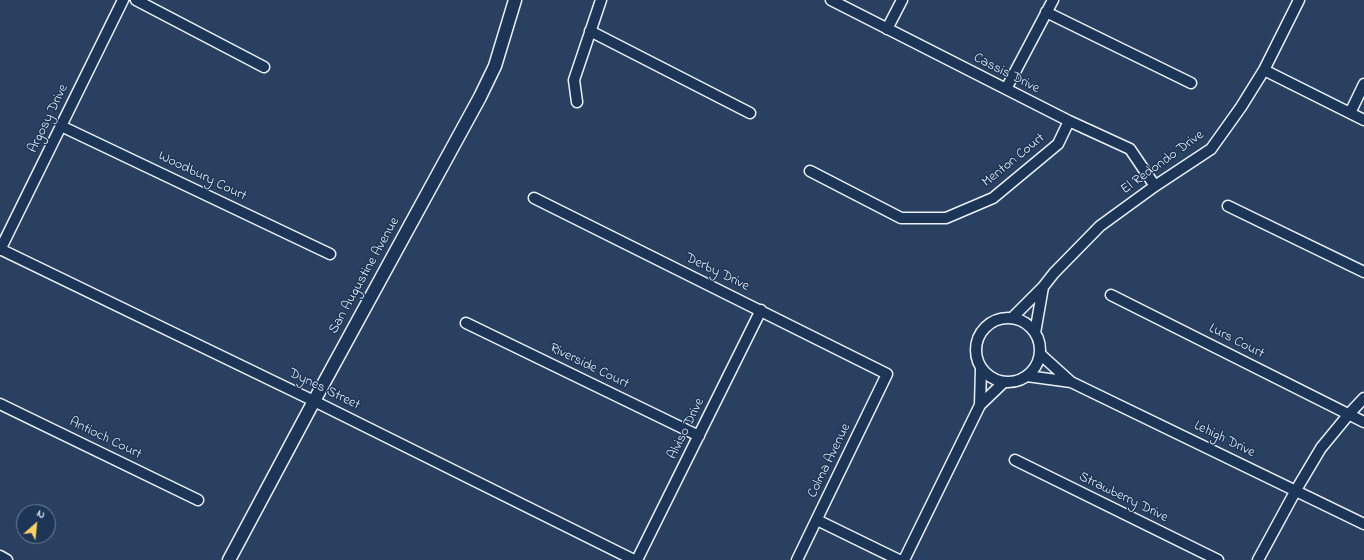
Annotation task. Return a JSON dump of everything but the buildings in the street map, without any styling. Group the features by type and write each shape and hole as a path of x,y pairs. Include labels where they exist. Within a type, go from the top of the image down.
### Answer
{"street":[{"name":"Argosy Drive","path":"0,250 123,0"},
{"path":"136,0 264,67"},
{"name":"San Augustine Avenue","path":"229,560 480,97 495,66 515,0"},
{"path":"577,102 574,80 601,0"},
{"name":"Cassis Drive","path":"831,0 1069,121 1130,150 1155,186"},
{"path":"888,30 902,0"},
{"path":"1006,89 1053,0"},
{"name":"El Redondo Drive","path":"1012,318 1043,287 1054,272 1100,226 1155,186 1211,149 1241,107 1264,70 1299,0"},
{"path":"1046,12 1192,83"},
{"path":"590,31 750,114"},
{"path":"1264,70 1364,120"},
{"path":"1350,113 1364,84"},
{"name":"Menton Court","path":"810,171 901,218 946,218 993,198 1058,144 1069,121"},
{"name":"Woodbury Court","path":"61,126 330,254"},
{"name":"Derby Drive","path":"534,198 887,374"},
{"path":"1228,206 1364,272"},
{"name":"Dynes Street","path":"0,250 314,401 634,560"},
{"name":"El Redondo Drive","path":"1035,333 1043,287"},
{"name":"Lurs Court","path":"1111,295 1364,422"},
{"name":"Alviso Drive","path":"637,560 761,310"},
{"path":"1001,318 1021,320 1029,325 1035,333 1040,343 1040,354 1034,370 1027,376 1012,382 1004,382 988,376 981,369 975,349 977,338 983,329 991,322 1001,318"},
{"name":"Riverside Court","path":"466,323 699,436"},
{"name":"Lehigh Drive","path":"1040,354 1070,382 1364,524"},
{"path":"980,405 981,369"},
{"name":"Colma Avenue","path":"797,560 887,374"},
{"name":"Lehigh Drive","path":"1027,376 1070,382"},
{"path":"904,560 980,405 1004,382"},
{"path":"1258,560 1321,448 1348,414 1364,398"},
{"name":"Antioch Court","path":"0,404 198,500"},
{"name":"Strawberry Drive","path":"1014,460 1218,560"},
{"path":"817,520 899,560"},
{"path":"0,556 7,560"}]}
